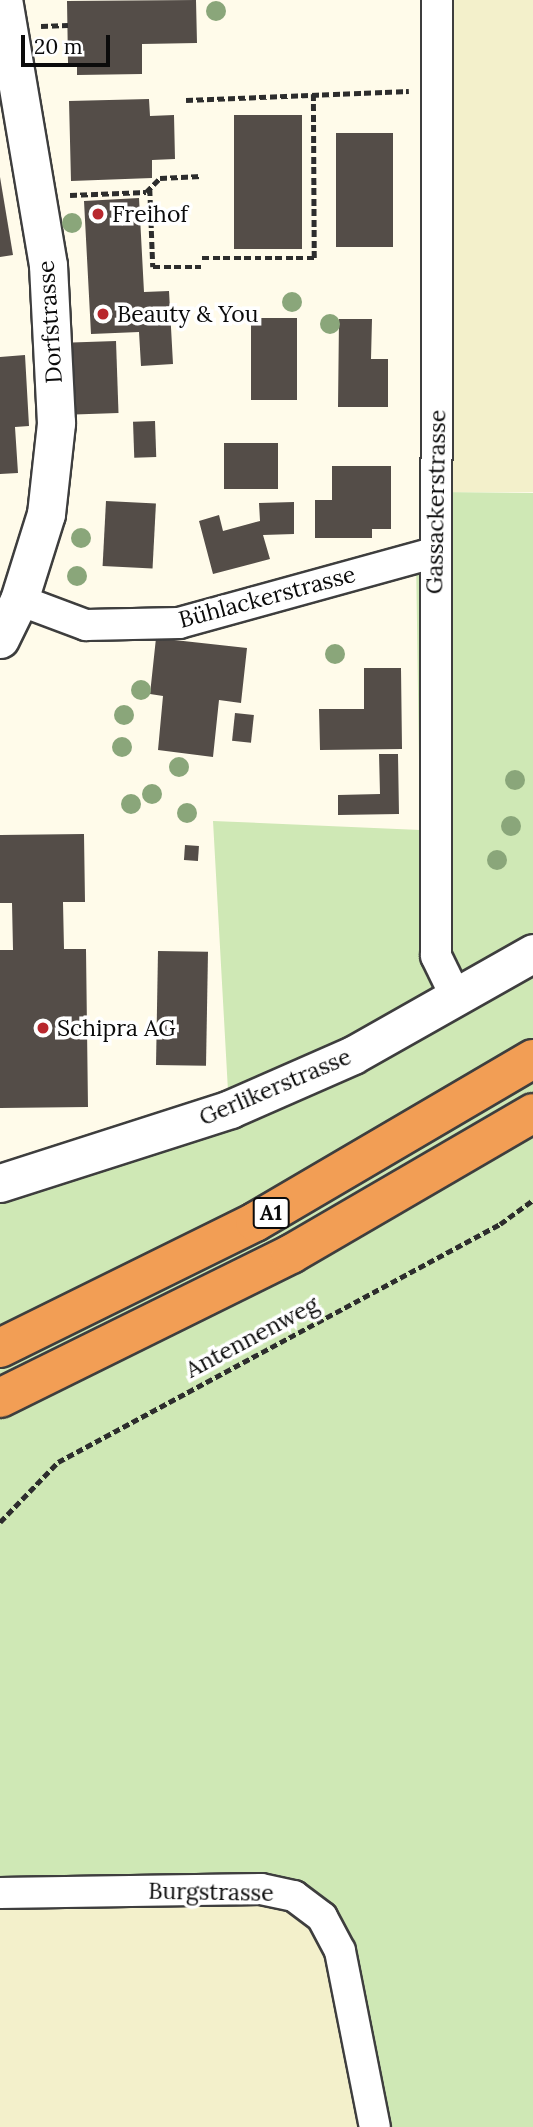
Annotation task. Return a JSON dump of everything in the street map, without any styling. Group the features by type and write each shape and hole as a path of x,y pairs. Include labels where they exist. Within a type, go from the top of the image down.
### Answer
{"highway":[{"name":"A1","path":"0,1348 255,1222 533,1059"},
{"name":"A1","path":"0,1398 291,1254 533,1113"}],"street":[{"name":"Dorfstrasse","path":"0,639 19,600 46,514 56,423 48,264 4,0"},
{"name":"Gassackerstrasse","path":"437,0 434,553 436,956 457,999"},
{"name":"Bühlackerstrasse","path":"19,600 86,625 179,623 434,553"},
{"name":"Gerlikerstrasse","path":"0,1183 230,1109 353,1055 457,999 533,953"},
{"name":"Burgstrasse","path":"0,1893 261,1889 294,1896 322,1917 340,1951 375,2127"}],"path":[{"path":"186,100 438,90"},
{"path":"202,258 314,258 313,94"},
{"path":"37,196 150,188 160,178 201,176"},
{"path":"150,188 153,267 201,267"},
{"name":"Antennenweg","path":"0,1522 58,1462 500,1224 533,1200"}],"shaded area":[{"path":"437,0 533,0 533,492 437,492"},
{"path":"261,1889 322,1917 375,2127 0,2127 0,1893"}],"green space":[{"path":"438,492 533,493 533,2127 375,2127 340,1951 294,1896 0,1893 0,1183 229,1109 213,821 420,830 416,555"}],"building":[{"path":"196,0 197,43 142,44 142,74 77,75 77,63 68,63 67,1"},
{"path":"149,99 150,116 174,115 175,159 152,160 152,178 71,181 69,101"},
{"path":"234,115 302,115 302,249 234,249"},
{"path":"336,133 393,133 393,247 336,247"},
{"path":"0,177 13,255 0,257"},
{"path":"139,198 144,292 169,291 173,364 141,366 139,332 91,334 84,201"},
{"path":"251,318 297,318 297,400 251,400"},
{"path":"339,319 372,319 371,359 388,359 388,407 338,407"},
{"path":"116,341 119,413 75,414 72,343"},
{"path":"25,355 29,426 15,427 18,473 0,474 0,357"},
{"path":"155,421 156,457 134,458 133,422"},
{"path":"224,443 278,443 278,489 224,489"},
{"path":"332,466 391,466 391,529 372,529 372,538 315,538 315,500 332,500"},
{"path":"106,501 156,504 153,569 103,566"},
{"path":"294,502 294,534 263,535 270,559 213,574 199,521 219,515 223,531 260,521 259,503"},
{"path":"156,638 247,648 241,703 219,700 213,757 158,750 163,696 150,694"},
{"path":"364,668 401,668 402,749 320,750 319,709 364,709"},
{"path":"235,713 254,715 251,743 232,741"},
{"path":"379,754 398,754 399,814 338,815 338,795 380,794"},
{"name":"Schipra AG","path":"84,834 85,902 63,902 64,949 86,949 88,1107 0,1108 0,950 13,950 12,903 0,903 0,835"},
{"path":"185,845 199,846 198,861 184,860"},
{"path":"158,951 208,952 206,1066 156,1065"}],"place":[{"name":"Freihof","path":"98,214"},
{"name":"Beauty & You","path":"103,314"},
{"name":"Schipra AG","path":"43,1028"}]}
